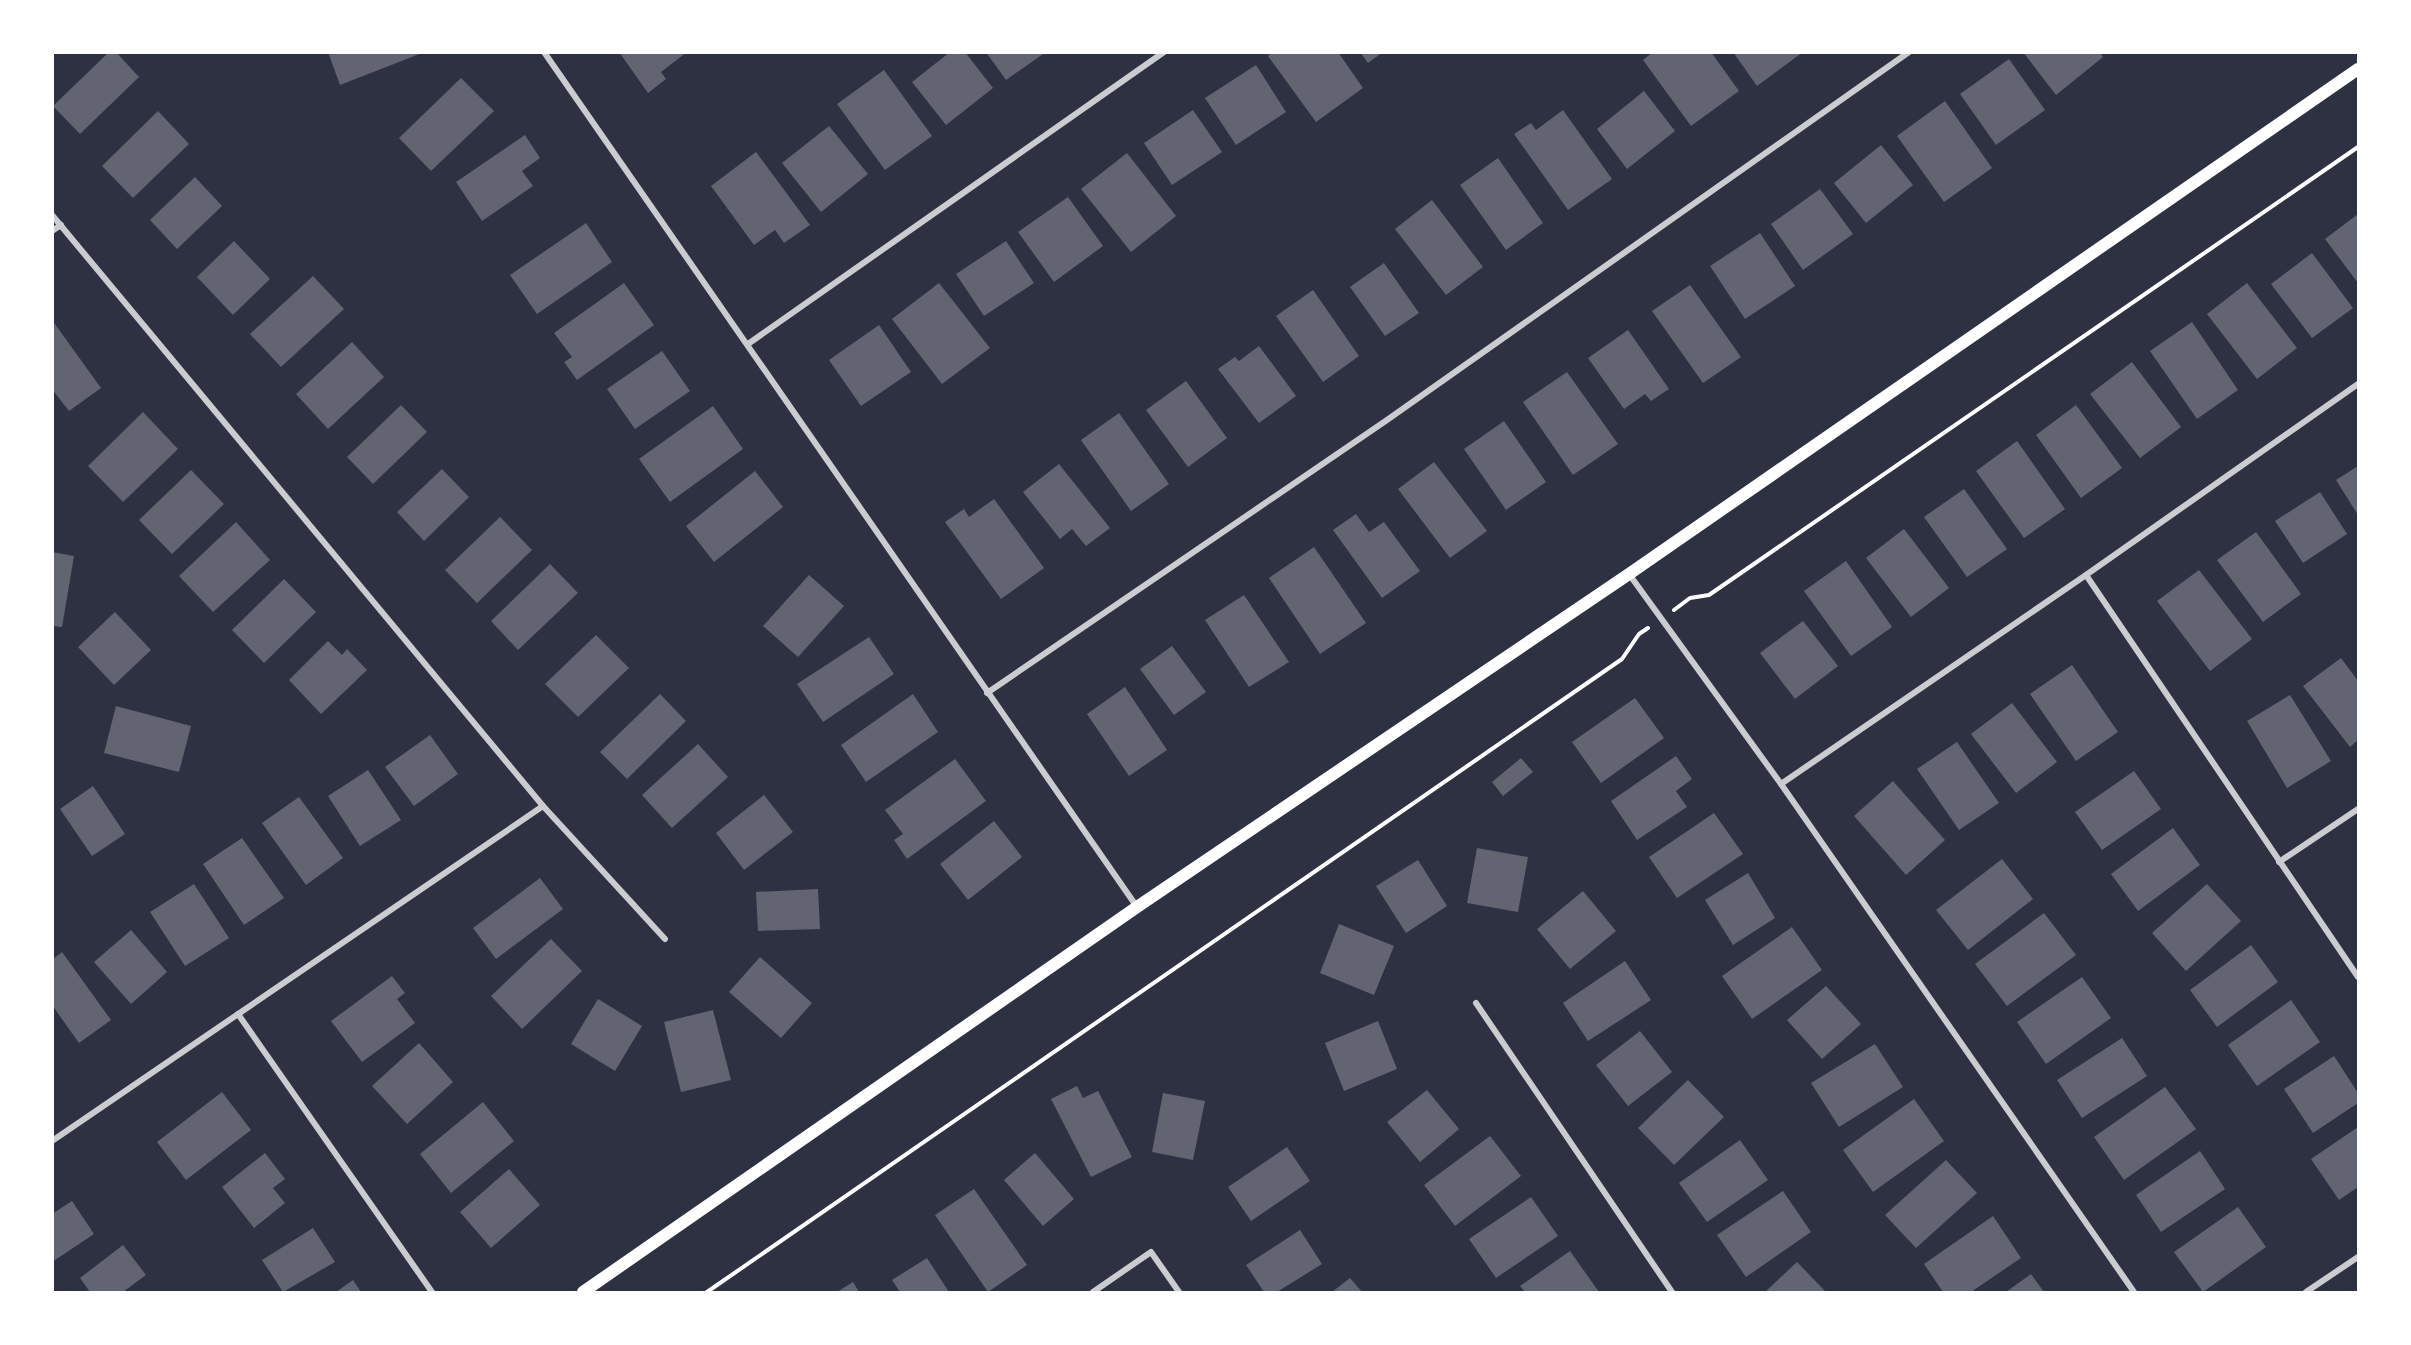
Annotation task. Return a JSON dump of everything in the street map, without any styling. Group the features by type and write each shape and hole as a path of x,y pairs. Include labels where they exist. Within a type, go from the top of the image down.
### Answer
{"main road":[{"path":"583,1293 1137,907 1629,574 2358,69"}],"street":[{"path":"544,52 1137,907"},
{"path":"748,344 1164,52"},
{"path":"987,693 1387,420 1909,52"},
{"path":"52,215 543,806 665,939"},
{"path":"52,231 61,225"},
{"path":"1781,784 2086,575 2358,384"},
{"path":"1629,574 1781,784 2134,1293"},
{"path":"2086,575 2358,977"},
{"path":"52,1141 543,806"},
{"path":"2279,862 2358,809"},
{"path":"1476,1003 1672,1293"},
{"path":"238,1014 432,1293"},
{"path":"1093,1293 1151,1252 1179,1293"},
{"path":"2306,1293 2358,1257"}],"path":[{"path":"1690,598 1709,595 2358,147"},
{"path":"707,1293 1622,660 1639,634"}],"building":[{"path":"109,52 116,52 139,77 80,134 53,106"},
{"path":"328,52 422,52 422,53 340,85"},
{"path":"619,52 687,52 661,72 666,79 648,93"},
{"path":"950,52 965,52 993,88 946,125 912,82"},
{"path":"986,52 1046,52 1006,80"},
{"path":"1272,52 1338,52 1363,88 1316,122 1268,56"},
{"path":"1360,52 1383,52 1368,63"},
{"path":"1653,52 1711,52 1739,91 1691,126 1643,60"},
{"path":"1733,52 1803,52 1757,86"},
{"path":"2023,52 2100,52 2103,57 2056,95"},
{"path":"2009,59 2045,110 1996,145 1960,94"},
{"path":"1256,65 1286,112 1236,145 1205,98"},
{"path":"884,70 932,136 885,170 837,104"},
{"path":"461,78 494,111 431,171 399,138"},
{"path":"1644,91 1675,131 1627,169 1597,129"},
{"path":"1945,101 1992,168 1944,202 1897,136"},
{"path":"1193,110 1222,152 1172,185 1144,143"},
{"path":"1563,110 1612,179 1568,210 1514,134 1531,123 1536,130"},
{"path":"158,111 189,144 133,198 102,166"},
{"path":"829,126 868,174 821,212 782,163"},
{"path":"525,135 540,158 522,171 533,186 482,221 456,182"},
{"path":"1881,145 1913,185 1866,223 1834,183"},
{"path":"756,152 810,225 784,243 775,230 754,245 711,186"},
{"path":"1127,153 1176,216 1131,252 1081,189"},
{"path":"1498,158 1543,223 1506,250 1460,185"},
{"path":"195,177 222,206 177,249 150,220"},
{"path":"1820,189 1853,234 1803,270 1771,224"},
{"path":"1068,197 1103,246 1054,282 1018,232"},
{"path":"1432,200 1483,267 1446,295 1395,229"},
{"path":"2358,214 2358,283 2325,239"},
{"path":"586,223 612,262 537,314 510,275"},
{"path":"1760,233 1795,286 1745,319 1710,266"},
{"path":"234,241 270,279 233,315 197,277"},
{"path":"1006,241 1034,283 984,316 956,274"},
{"path":"2312,253 2353,308 2312,338 2271,284"},
{"path":"1384,263 1419,313 1385,336 1350,287"},
{"path":"313,276 344,309 281,367 250,334"},
{"path":"624,283 654,325 577,380 564,362 572,357 554,333"},
{"path":"939,283 990,348 942,384 892,319"},
{"path":"2247,283 2297,348 2257,379 2207,314"},
{"path":"1690,285 1741,357 1703,383 1652,311"},
{"path":"1313,290 1359,356 1323,382 1276,316"},
{"path":"52,320 101,388 69,411 52,389"},
{"path":"2192,322 2238,390 2197,419 2150,351"},
{"path":"879,325 911,372 861,406 829,360"},
{"path":"1628,330 1669,389 1651,401 1645,394 1624,409 1588,358"},
{"path":"352,342 384,377 328,429 296,394"},
{"path":"1259,346 1296,396 1259,423 1218,369 1235,357 1239,361"},
{"path":"662,351 690,391 635,429 607,389"},
{"path":"2132,362 2181,427 2140,458 2090,394"},
{"path":"1567,372 1618,444 1573,475 1523,402"},
{"path":"1186,381 1227,438 1188,467 1146,410"},
{"path":"401,405 427,432 373,484 347,457"},
{"path":"2076,405 2122,468 2081,498 2036,435"},
{"path":"713,406 743,449 670,502 639,459"},
{"path":"143,412 178,449 123,502 88,466"},
{"path":"1119,413 1169,484 1131,511 1081,440"},
{"path":"1504,421 1546,482 1506,510 1464,449"},
{"path":"2017,441 2065,509 2024,538 1976,471"},
{"path":"1434,462 1487,531 1450,558 1398,489"},
{"path":"1059,464 1110,528 1086,546 1072,529 1060,539 1023,492"},
{"path":"2358,466 2358,515 2336,480"},
{"path":"442,469 469,497 424,541 397,512"},
{"path":"191,470 224,504 172,554 139,520"},
{"path":"755,471 783,507 714,562 686,526"},
{"path":"1964,489 2007,549 1967,577 1924,517"},
{"path":"2320,492 2347,534 2303,563 2275,521"},
{"path":"994,499 1044,568 1001,599 945,522 964,509 969,517"},
{"path":"1356,514 1369,532 1384,522 1420,571 1382,598 1333,530"},
{"path":"500,517 532,550 477,603 445,570"},
{"path":"236,522 270,560 213,612 179,576"},
{"path":"1904,529 1949,588 1911,617 1866,558"},
{"path":"2256,532 2301,594 2263,622 2217,560"},
{"path":"1314,547 1366,623 1320,654 1269,578"},
{"path":"52,552 74,556 62,627 52,626"},
{"path":"1846,561 1892,627 1851,656 1804,591"},
{"path":"550,564 578,593 518,650 491,621"},
{"path":"2199,570 2252,639 2210,671 2157,601"},
{"path":"809,575 844,606 798,657 763,626"},
{"path":"284,579 316,612 264,663 232,630"},
{"path":"1244,595 1289,662 1249,687 1205,620"},
{"path":"115,612 151,650 114,685 78,647"},
{"path":"1803,621 1838,666 1795,699 1760,653"},
{"path":"596,635 629,668 578,717 545,684"},
{"path":"869,637 894,674 823,722 797,684"},
{"path":"328,641 342,655 347,649 367,670 321,714 289,680"},
{"path":"1172,646 1206,692 1174,715 1140,669"},
{"path":"2341,658 2358,681 2358,740 2350,747 2303,686"},
{"path":"2072,665 2118,732 2076,761 2030,694"},
{"path":"1125,687 1167,750 1129,776 1087,714"},
{"path":"660,694 686,721 627,779 600,752"},
{"path":"913,694 938,732 866,782 841,745"},
{"path":"2290,695 2331,761 2287,788 2247,721"},
{"path":"1635,698 1664,738 1601,783 1572,742"},
{"path":"2012,703 2057,762 2016,793 1971,734"},
{"path":"116,706 191,726 179,772 104,753"},
{"path":"430,735 458,774 414,806 385,767"},
{"path":"1957,742 1999,803 1959,830 1917,769"},
{"path":"698,744 728,777 672,828 642,795"},
{"path":"1676,756 1692,779 1676,791 1687,807 1637,840 1611,801"},
{"path":"1521,758 1533,772 1503,796 1492,782"},
{"path":"955,759 986,801 907,859 894,840 903,834 885,810"},
{"path":"368,770 401,820 360,846 328,796"},
{"path":"2134,771 2161,809 2102,850 2075,812"},
{"path":"1893,781 1945,840 1906,875 1854,816"},
{"path":"93,786 125,834 92,856 60,809"},
{"path":"764,795 793,832 744,870 716,833"},
{"path":"299,797 343,858 306,885 262,823"},
{"path":"1714,813 1743,854 1677,898 1649,857"},
{"path":"994,821 1022,857 968,900 940,864"},
{"path":"2173,828 2200,865 2138,911 2111,874"},
{"path":"242,838 284,898 244,925 203,864"},
{"path":"1477,848 1528,857 1518,912 1467,903"},
{"path":"2002,859 2033,899 1968,950 1936,910"},
{"path":"1418,860 1447,906 1406,933 1376,886"},
{"path":"1748,873 1775,918 1733,945 1705,900"},
{"path":"540,878 563,909 496,959 473,928"},
{"path":"194,884 229,938 185,966 150,912"},
{"path":"2207,884 2241,921 2186,971 2152,933"},
{"path":"818,889 820,929 758,931 756,892"},
{"path":"1583,891 1616,931 1570,969 1537,929"},
{"path":"2044,913 2076,955 2007,1006 1975,964"},
{"path":"1339,924 1394,946 1374,995 1320,973"},
{"path":"1792,927 1822,970 1752,1019 1722,976"},
{"path":"131,930 167,972 131,1004 94,962"},
{"path":"551,939 582,971 522,1029 491,996"},
{"path":"2251,945 2278,982 2217,1027 2190,990"},
{"path":"62,952 111,1020 79,1043 52,1005 52,960"},
{"path":"760,957 812,1003 781,1038 729,992"},
{"path":"1625,961 1651,1000 1588,1041 1563,1003"},
{"path":"392,976 405,993 397,999 415,1023 362,1062 331,1021"},
{"path":"2082,977 2111,1018 2046,1064 2017,1022"},
{"path":"1826,986 1861,1024 1822,1059 1787,1020"},
{"path":"598,999 642,1026 615,1071 571,1044"},
{"path":"2291,1000 2320,1042 2257,1086 2228,1045"},
{"path":"713,1010 731,1080 681,1092 664,1022"},
{"path":"1378,1021 1397,1069 1344,1091 1325,1043"},
{"path":"1640,1031 1672,1072 1628,1106 1596,1065"},
{"path":"2122,1038 2147,1076 2082,1118 2057,1080"},
{"path":"419,1043 453,1082 407,1124 372,1086"},
{"path":"1875,1044 1903,1087 1839,1127 1811,1083"},
{"path":"2334,1056 2358,1093 2358,1103 2313,1133 2284,1089"},
{"path":"1688,1080 1724,1117 1674,1165 1638,1128"},
{"path":"1077,1086 1083,1098 1098,1091 1132,1157 1091,1177 1051,1099"},
{"path":"2165,1087 2196,1129 2124,1180 2094,1137"},
{"path":"1427,1090 1459,1129 1420,1162 1387,1122"},
{"path":"222,1092 251,1130 186,1180 157,1142"},
{"path":"1163,1093 1205,1101 1193,1160 1152,1152"},
{"path":"1914,1099 1944,1141 1873,1192 1843,1150"},
{"path":"483,1102 514,1141 451,1193 420,1154"},
{"path":"2358,1127 2358,1187 2339,1200 2311,1159"},
{"path":"1490,1136 1521,1176 1455,1226 1424,1185"},
{"path":"1740,1140 1768,1180 1707,1222 1679,1183"},
{"path":"1287,1147 1310,1181 1251,1221 1228,1187"},
{"path":"2200,1151 2225,1189 2161,1232 2136,1195"},
{"path":"265,1153 285,1179 273,1188 285,1203 254,1228 222,1187"},
{"path":"1035,1153 1074,1199 1043,1226 1004,1180"},
{"path":"1946,1160 1977,1193 1916,1248 1885,1215"},
{"path":"509,1169 540,1205 491,1248 460,1212"},
{"path":"974,1189 1027,1265 988,1292 935,1215"},
{"path":"1783,1191 1811,1232 1746,1277 1717,1235"},
{"path":"1531,1197 1558,1236 1496,1278 1469,1239"},
{"path":"72,1201 94,1234 52,1262 52,1214"},
{"path":"2238,1207 2266,1247 2203,1292 2174,1252"},
{"path":"1993,1216 2021,1258 1971,1292 1943,1292 1924,1264"},
{"path":"313,1228 335,1262 283,1292 262,1260"},
{"path":"1300,1230 1322,1264 1277,1292 1264,1292 1246,1265"},
{"path":"123,1245 146,1275 123,1292 90,1292 80,1278"},
{"path":"1570,1251 1599,1292 1525,1292 1520,1286"},
{"path":"927,1258 949,1292 900,1292 892,1280"},
{"path":"1797,1262 1826,1292 1765,1292"},
{"path":"2031,1274 2044,1292 2006,1292"},
{"path":"1350,1278 1362,1292 1332,1292"},
{"path":"353,1280 361,1292 336,1292"},
{"path":"853,1282 859,1292 837,1292"}]}
